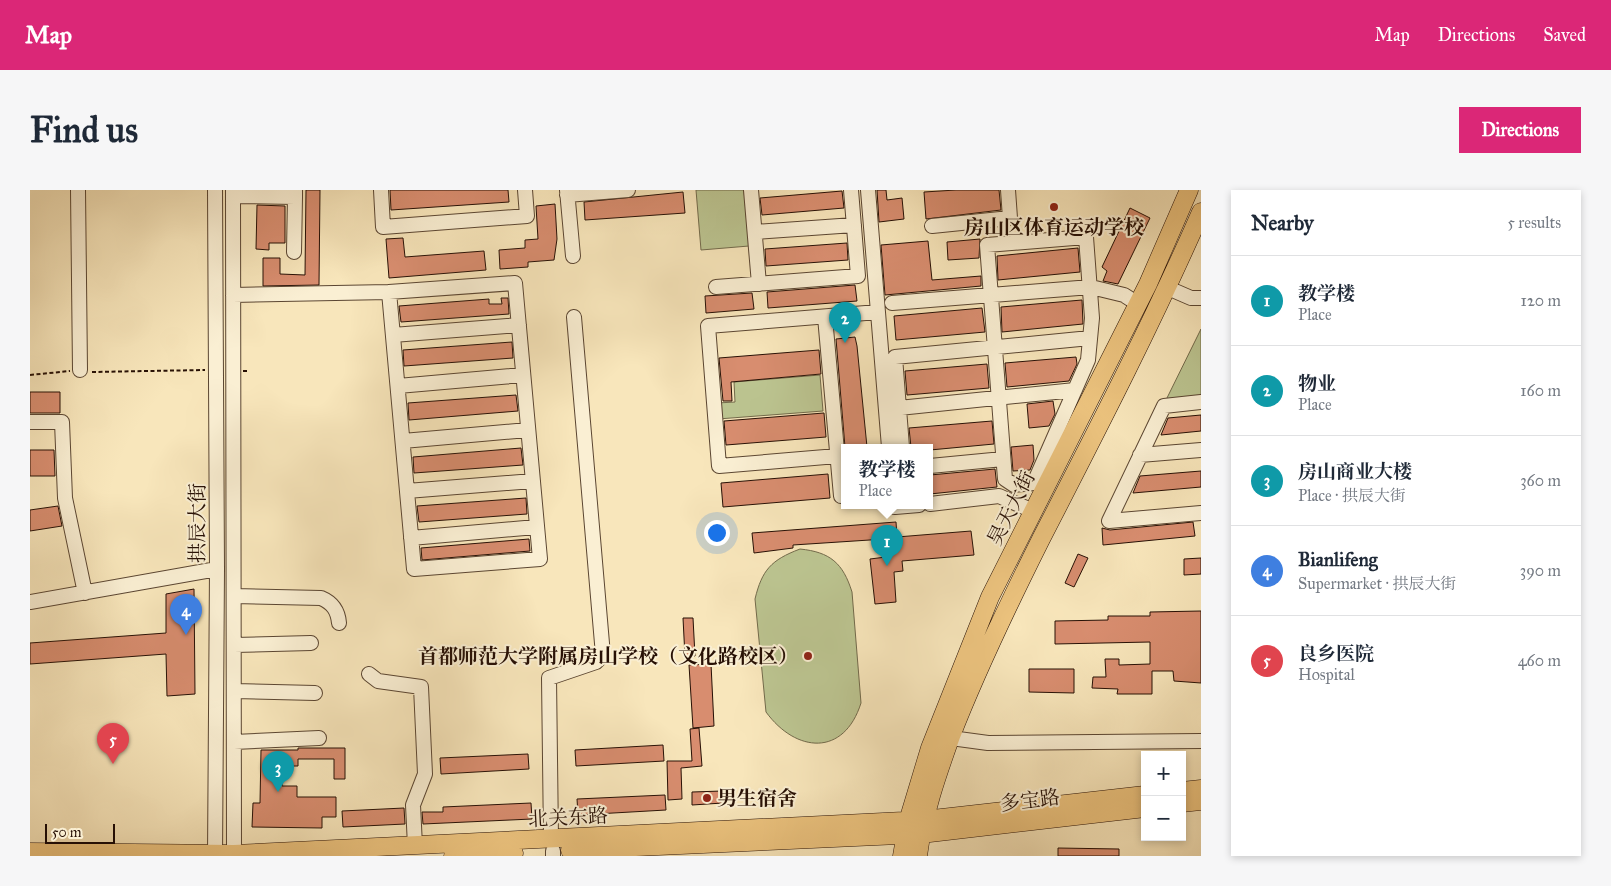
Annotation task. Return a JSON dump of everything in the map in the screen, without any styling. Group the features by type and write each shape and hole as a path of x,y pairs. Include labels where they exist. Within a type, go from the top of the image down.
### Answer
{"main road":[{"name":"昊天大街","path":"918,856 915,828 930,748 960,669 990,597 1138,304 1189,190"},
{"name":"昊天大街","path":"902,856 915,828 968,692 1003,614 1168,288 1201,212"},
{"path":"1186,791 1201,789"},
{"name":"多宝路","path":"915,828 1141,796"},
{"path":"1186,803 1201,801"},
{"name":"多宝路","path":"915,828 1141,808"},
{"name":"北关东路","path":"452,856 552,848 915,828"},
{"name":"北关东路","path":"30,852 234,855 415,846 552,848"}],"street":[{"path":"78,190 80,370"},
{"name":"拱辰大街","path":"215,190 217,370 215,855"},
{"path":"381,190 384,227 527,216 525,190"},
{"path":"572,256 567,192 628,190"},
{"path":"751,190 759,284"},
{"path":"716,287 858,276 851,190"},
{"path":"868,190 889,444"},
{"path":"932,226 1010,218 1008,190"},
{"path":"232,193 295,193 294,252"},
{"name":"拱辰大街","path":"232,193 234,855"},
{"path":"755,232 854,225"},
{"path":"1086,236 1091,287 1088,360 1034,483 1014,485 1005,480 991,294 987,245 1086,236"},
{"path":"233,295 389,292 515,283 540,559 414,569 389,292"},
{"path":"892,303 1091,287 1124,294 1138,304"},
{"path":"1168,288 1191,298 1201,298"},
{"path":"837,456 718,466 708,326 878,312"},
{"path":"552,848 549,678 596,662 603,655 574,317"},
{"path":"825,317 841,496"},
{"path":"393,335 519,325"},
{"path":"902,444 896,357 1090,338"},
{"path":"398,386 523,375"},
{"path":"899,408 1075,390"},
{"path":"1201,402 1164,406 1108,521 1201,513"},
{"path":"30,422 62,422 66,498 85,593"},
{"path":"403,441 528,430"},
{"path":"1140,455 1201,450"},
{"path":"933,466 1003,459"},
{"path":"407,491 532,481"},
{"path":"933,504 999,496 1034,511"},
{"path":"412,538 536,527"},
{"path":"30,602 217,569"},
{"path":"234,596 321,598 338,612 339,623"},
{"path":"234,645 311,643"},
{"path":"369,674 378,681 421,687 425,774 413,805 415,846"},
{"path":"234,691 315,693"},
{"path":"234,742 318,738"},
{"path":"951,738 988,743 1201,741"}],"path":[{"path":"30,375 80,370 217,370"}],"green space":[{"path":"696,190 744,190 749,246 701,250"},
{"path":"1201,329 1201,399 1165,402"},
{"path":"820,375 823,411 718,419 717,403 735,402 734,382"},
{"path":"800,549 820,553 834,561 840,566 852,592 861,703 853,721 843,733 831,740 818,743 805,741 791,735 778,726 766,712 755,599 761,581 769,567 782,557"}],"building":[{"path":"306,190 320,190 319,285 263,286 263,258 280,258 280,274 305,275"},
{"path":"390,190 508,190 509,202 391,210"},
{"path":"877,190 886,190 887,200 902,198 904,219 879,222"},
{"path":"999,190 1001,210 926,219 924,192"},
{"path":"842,191 844,208 762,215 760,198"},
{"path":"683,192 685,213 585,220 584,202"},
{"path":"555,204 557,239 554,260 528,262 528,267 500,269 499,250 525,248 525,240 538,239 536,206"},
{"path":"257,205 285,206 285,243 269,243 269,250 256,249"},
{"path":"1130,208 1150,218 1118,284 1103,281 1107,271 1102,267"},
{"path":"403,238 405,257 484,251 486,270 389,278 386,239"},
{"path":"980,239 979,258 948,260 947,242"},
{"path":"928,241 932,280 981,276 981,286 885,295 881,245"},
{"path":"847,243 848,260 766,266 765,249"},
{"path":"1078,248 1080,272 998,280 997,256"},
{"path":"855,285 857,301 768,308 767,292"},
{"path":"752,293 754,309 706,313 705,296"},
{"path":"501,298 508,298 509,314 401,322 399,306 489,299 489,304 502,304"},
{"path":"1082,300 1083,324 1002,332 1001,307"},
{"path":"982,308 985,332 896,340 894,316"},
{"path":"855,337 867,444 845,444 836,339"},
{"path":"512,342 513,358 404,366 403,350"},
{"path":"819,350 821,374 731,382 732,401 723,401 719,358"},
{"path":"1076,357 1077,364 1069,381 1007,387 1005,363"},
{"path":"987,364 989,388 907,395 905,371"},
{"path":"30,392 60,392 60,413 30,413"},
{"path":"516,395 518,411 409,420 408,403"},
{"path":"1053,401 1055,414 1049,426 1029,428 1027,404"},
{"path":"824,413 826,437 726,445 724,421"},
{"path":"1201,415 1201,431 1161,435 1168,418"},
{"path":"992,421 994,444 933,450 933,444 911,444 909,428"},
{"path":"1033,445 1034,460 1030,470 1013,471 1011,447"},
{"path":"521,448 523,465 414,473 413,457"},
{"path":"30,450 54,450 55,476 30,476"},
{"path":"995,469 997,487 933,494 933,475"},
{"path":"1201,471 1201,487 1133,493 1140,476"},
{"path":"828,474 830,498 723,507 721,483"},
{"path":"526,498 527,514 419,522 417,506"},
{"path":"58,506 62,526 30,531 30,510"},
{"path":"896,522 897,537 971,531 974,555 902,561 903,571 894,572 896,602 875,604 870,559 886,557 885,539 793,545 793,548 754,553 752,533"},
{"path":"1193,522 1195,536 1103,545 1102,528 1110,530"},
{"path":"529,539 530,551 422,560 421,548"},
{"path":"1078,554 1088,558 1074,587 1065,583"},
{"path":"1201,558 1201,574 1184,575 1184,559"},
{"path":"194,589 195,694 167,696 166,654 30,664 30,643 166,633 166,594"},
{"path":"1201,611 1201,683 1174,681 1173,671 1152,671 1152,694 1117,694 1118,689 1092,688 1093,677 1106,677 1105,659 1119,659 1119,665 1150,664 1150,642 1055,644 1055,621 1108,620 1108,616 1150,616 1150,612"},
{"path":"683,618 693,618 695,656 685,657"},
{"path":"711,664 714,726 693,728 689,665"},
{"path":"1029,669 1074,669 1074,693 1029,692"},
{"path":"699,728 702,766 681,768 682,799 668,800 667,761 692,761 690,729"},
{"path":"663,745 664,761 576,766 575,750"},
{"path":"298,748 345,748 345,779 334,779 334,759 298,759 298,766 282,766 282,786 297,786 297,797 336,797 336,817 322,817 322,828 252,827 253,803 260,803 261,750 298,750"},
{"path":"528,754 529,769 441,774 440,758"},
{"name":"男生宿舍","path":"722,791 723,803 692,805 692,792"},
{"path":"665,795 666,810 578,815 577,799"},
{"path":"531,803 532,819 423,824 422,812 443,812 443,807"},
{"path":"404,808 405,824 343,827 342,811"},
{"path":"1058,848 1119,849 1119,856 1058,856"}],"place":[{"name":"房山区体育运动学校","path":"1054,207"},
{"name":"物业","path":"845,343"},
{"name":"教学楼","path":"887,566"},
{"name":"Bianlifeng","path":"186,635"},
{"name":"首都师范大学附属房山学校（文化路校区）","path":"808,656"},
{"name":"良乡医院","path":"113,764"},
{"name":"房山商业大楼","path":"278,792"},
{"name":"男生宿舍","path":"707,798"}]}
